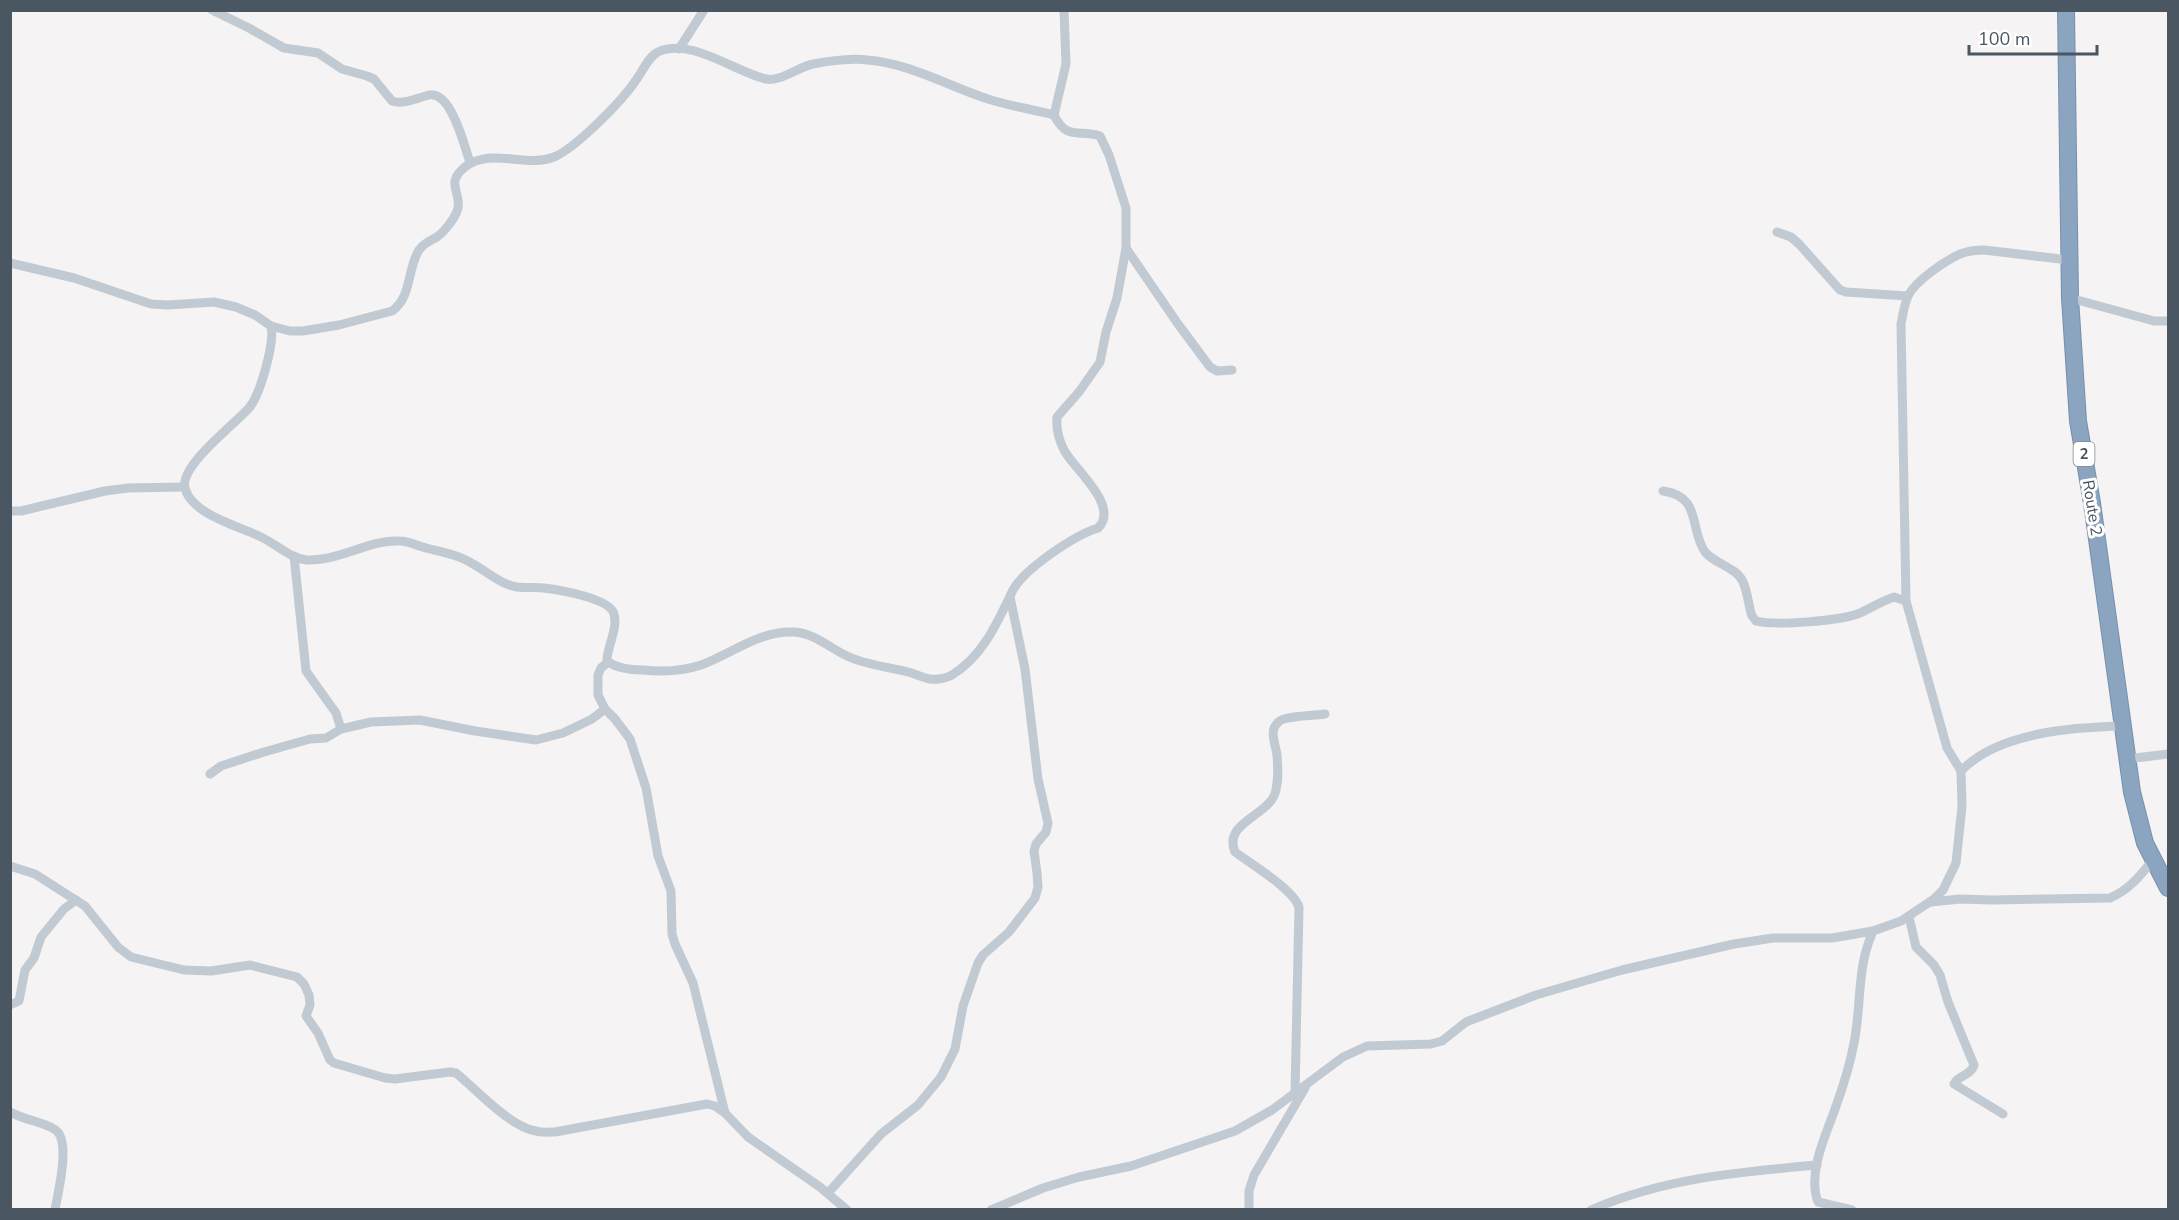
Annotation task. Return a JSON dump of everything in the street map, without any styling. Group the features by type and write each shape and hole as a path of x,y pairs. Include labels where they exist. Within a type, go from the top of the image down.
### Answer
{"highway":[{"name":"Route 2","path":"2066,10 2070,298 2078,421 2092,503 2127,759 2145,843 2169,888"}],"street":[{"path":"212,10 284,48 318,54 342,69 374,79 392,101 401,103 432,94 441,98 452,114 470,163"},
{"path":"679,49 704,10"},
{"path":"1054,115 1066,64 1064,10"},
{"path":"10,263 74,278 151,304 214,302 236,307 255,315 271,326 290,331 339,325 392,310 399,306 420,248 444,231 457,211 458,203 454,190 459,173 470,163 488,159 541,160 554,157 564,151 608,113 636,81 655,53 663,50 686,49 769,79 814,64 865,59 877,61 909,69 990,100 1054,115 1063,129 1072,134 1100,136 1105,144 1126,208 1126,248 1117,298 1106,332 1100,362 1080,392 1057,417 1063,449 1088,479 1099,499 1102,507 1102,524 1069,541 1018,581 991,635 967,663 945,678 931,679 862,661 843,654 805,633 796,632 784,632 763,638 690,668 638,670 608,662"},
{"path":"1777,232 1799,243 1840,290 1908,296"},
{"path":"1126,248 1210,367 1217,371 1232,370"},
{"path":"991,1209 1043,1188 1079,1177 1131,1166 1235,1131 1272,1110 1343,1057 1367,1046 1431,1044 1442,1041 1466,1022 1536,995 1622,970 1750,940 1790,937 1832,938 1874,931 1909,917 1930,902 1943,890 1958,855 1962,806 1961,771 1947,748 1906,602 1901,324 1908,296 1914,287 1940,266 1971,250 2069,260"},
{"path":"2070,298 2154,321 2169,321"},
{"path":"271,326 272,340 254,399 249,408 213,441 187,474 184,487 189,496 206,512 219,520 258,535 294,556 306,560 352,552 389,541 402,541 462,558 500,582 518,587 546,588 588,597 610,607 614,614 615,622 607,654 608,662"},
{"path":"10,511 21,511 105,491 128,488 184,487"},
{"path":"1664,491 1672,492 1685,500 1695,520 1703,549 1714,561 1731,570 1742,580 1752,616 1756,621 1797,622 1833,618 1858,614 1894,597 1906,602"},
{"path":"294,556 302,613 306,671 336,713 341,729"},
{"path":"828,1193 881,1134 918,1106 941,1077 955,1049 963,1006 978,963 983,955 1010,932 1035,898 1038,873 1034,851 1036,844 1046,832 1048,823 1038,779 1025,669 1010,597"},
{"path":"608,662 601,668 597,685 598,695 605,709 630,739 646,788 658,856 670,891 672,934 693,983 725,1113"},
{"path":"210,774 221,766 295,742 326,738 341,729 371,722 420,720 536,740 563,733 592,719 605,709"},
{"path":"1295,1093 1299,907 1293,896 1254,864 1235,852 1233,842 1242,825 1266,807 1274,797 1277,783 1277,756 1273,731 1275,725 1284,719 1325,714"},
{"path":"1961,771 1968,764 1999,747 2033,735 2078,727 2124,726"},
{"path":"2127,759 2169,754"},
{"path":"1930,902 1960,899 2110,898 2131,886 2153,860"},
{"path":"10,866 35,874 85,906 118,947 131,957 184,970 212,971 250,965 297,977 304,984 309,996 310,1005 306,1016 334,1064 395,1079 456,1073 485,1099 524,1128 537,1132 555,1132 707,1104 715,1106 748,1137 847,1209"},
{"path":"10,1005 19,1001 25,970 34,958 41,937 64,909 76,900"},
{"path":"1909,917 1916,947 1934,965 1940,975 1948,1002 1974,1065 1973,1070 1954,1084 2003,1114"},
{"path":"1852,1209 1818,1202 1817,1165 1821,1144 1848,1072 1855,1041 1863,956 1874,931"},
{"path":"1249,1209 1249,1191 1254,1175 1308,1084"},
{"path":"10,1112 57,1130 63,1140 55,1209"},
{"path":"1591,1209 1648,1189 1712,1175 1817,1165"}]}
